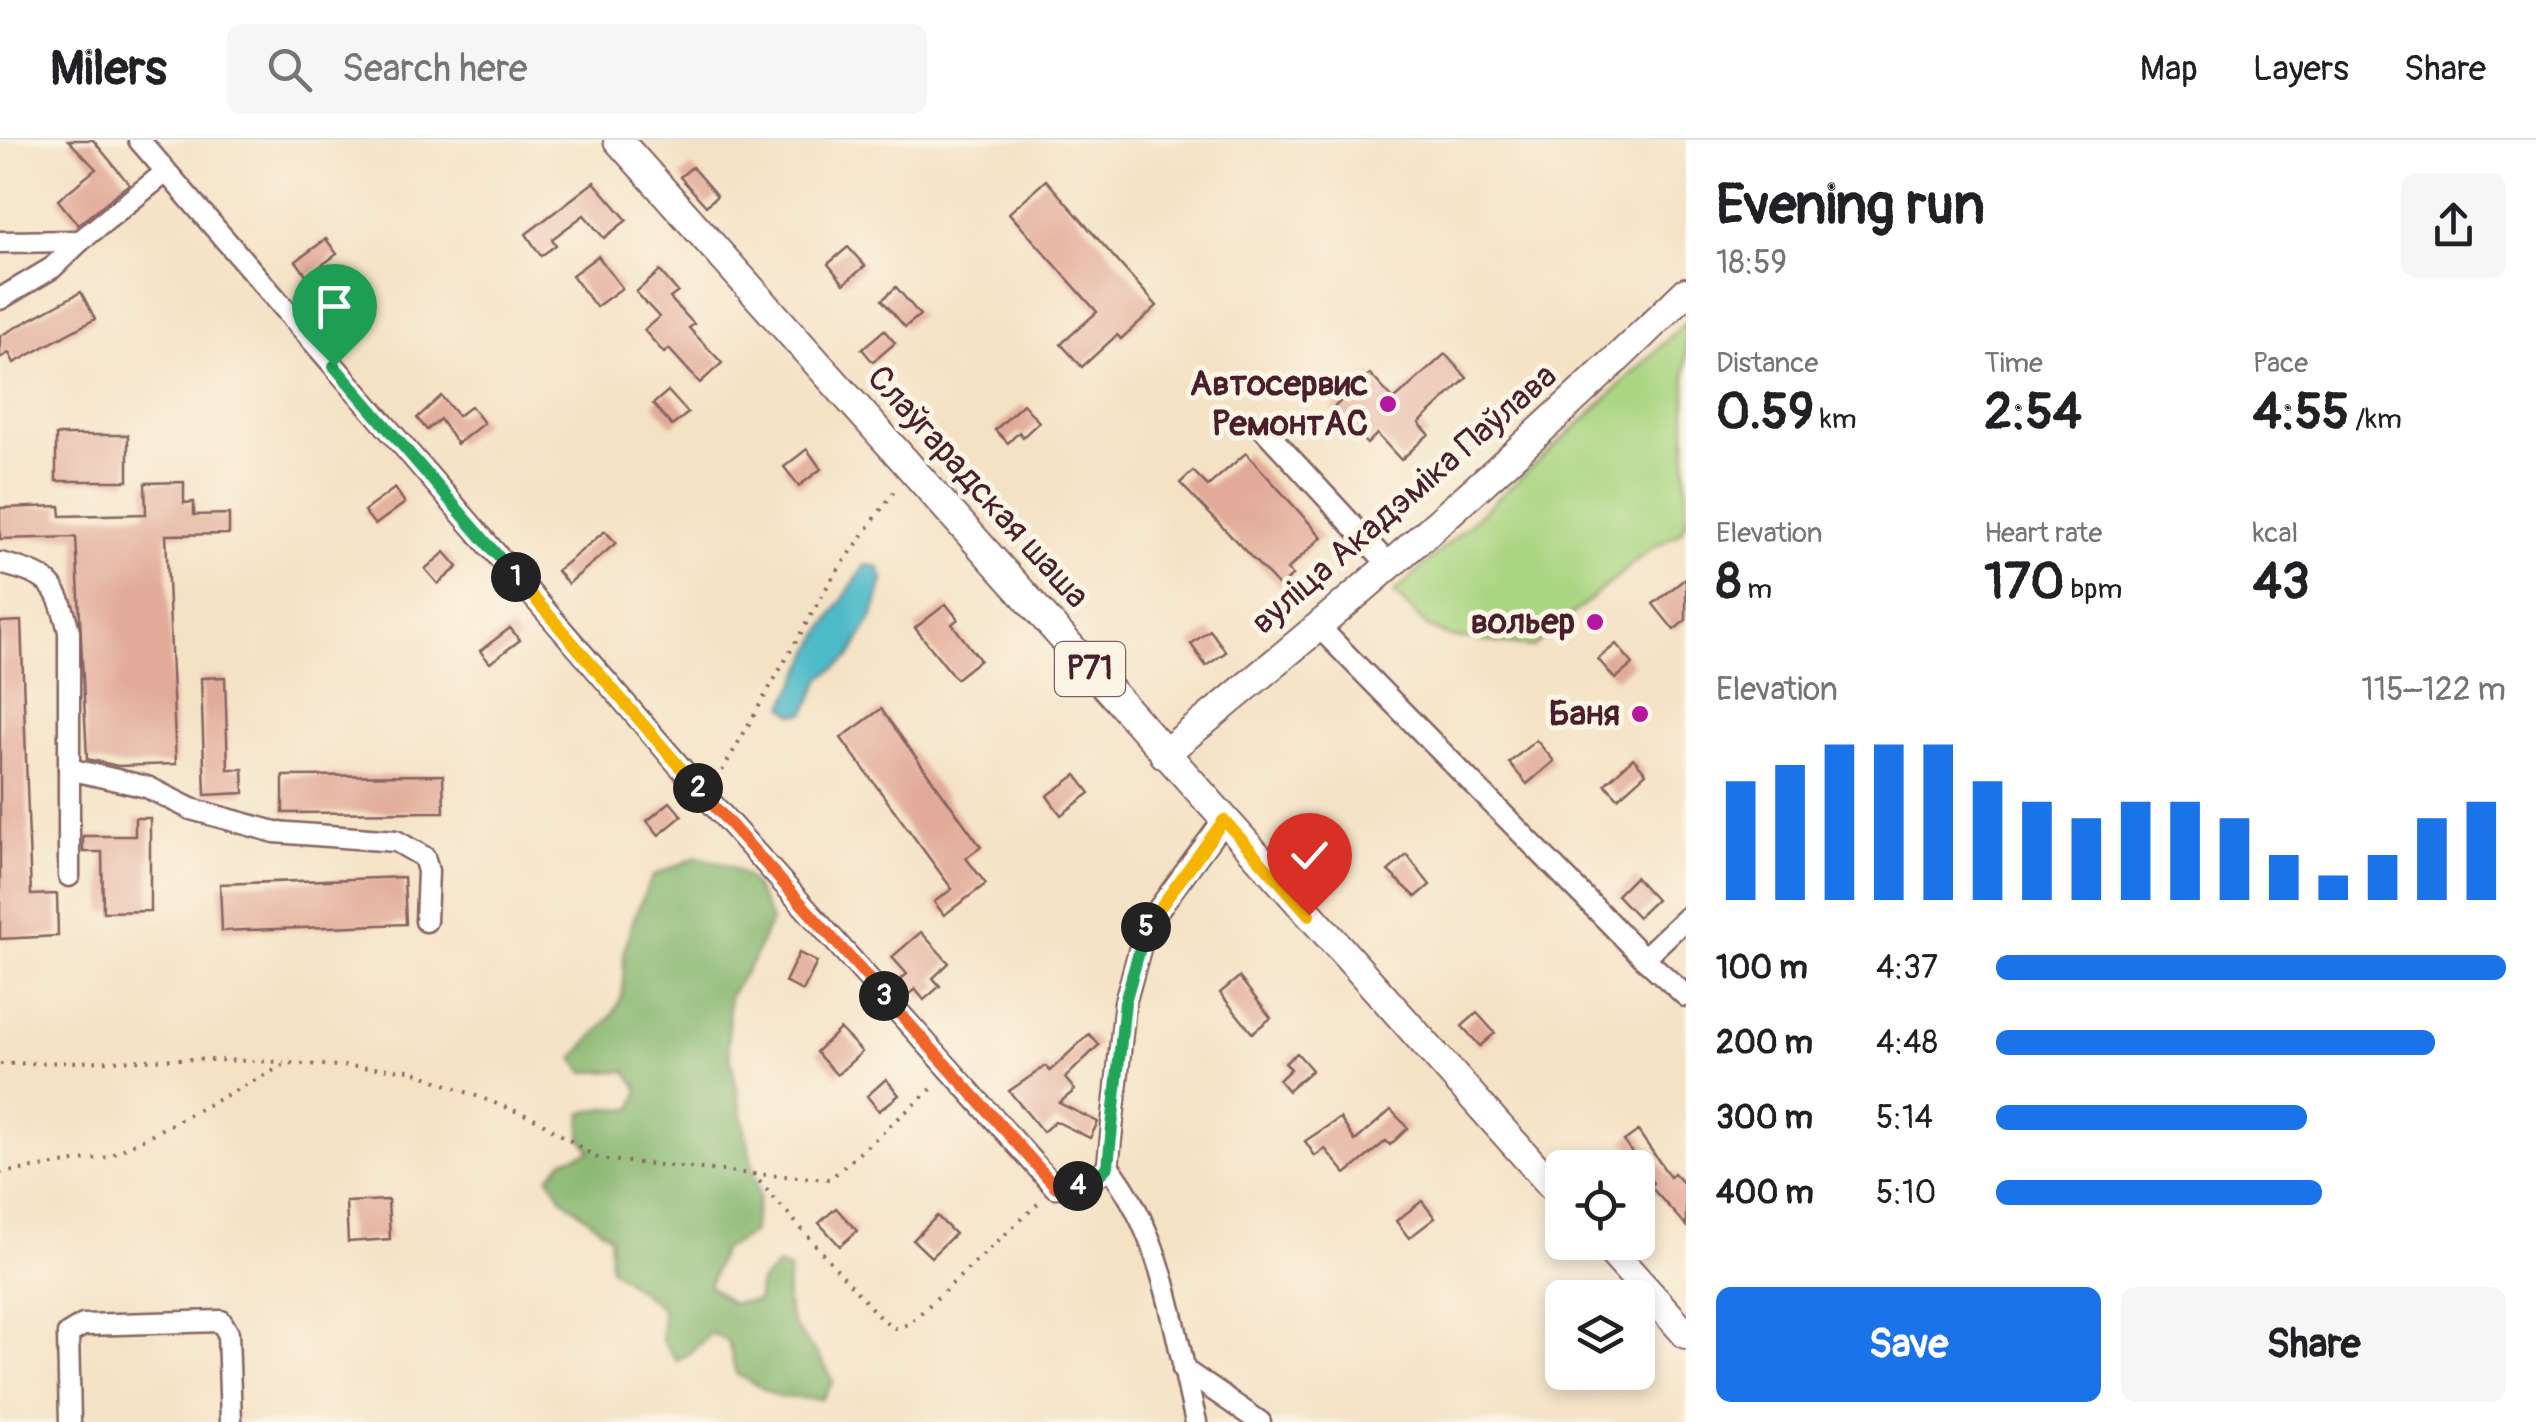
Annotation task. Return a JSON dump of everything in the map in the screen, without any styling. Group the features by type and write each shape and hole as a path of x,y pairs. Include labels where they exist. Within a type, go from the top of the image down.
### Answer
{"main road":[{"name":"Слаўгарадская шаша","path":"618,140 1545,1178"},
{"name":"вуліца Акадэміка Паўлава","path":"1164,754 1319,627 1558,418 1686,292"},
{"path":"1620,1260 1686,1334"}],"street":[{"path":"139,140 706,798 1056,1187 1093,1181 1108,1166 1125,1002 1146,926 1224,820"},
{"path":"0,299 52,268 166,172"},
{"path":"0,242 80,241"},
{"path":"1260,425 1389,565"},
{"path":"0,563 34,572 59,593 69,631 69,876"},
{"path":"1319,627 1686,996"},
{"path":"69,768 147,787 191,809 275,832 396,841 424,857 428,872 426,920"},
{"path":"1644,958 1686,918"},
{"path":"1108,1166 1130,1193 1155,1250 1196,1422"},
{"path":"70,1422 68,1334 82,1324 221,1321 228,1333 230,1422"},
{"path":"1183,1369 1260,1422"}],"path":[{"path":"706,798 831,580 900,482"},
{"path":"0,1064 181,1058 408,1070 536,1118 599,1159 830,1180 952,1071"},
{"path":"0,1172 108,1157 288,1062"},
{"path":"754,1174 880,1318 895,1328 909,1324 1056,1187"}],"green space":[{"path":"1686,322 1686,522 1681,532 1649,550 1533,647 1451,637 1427,626 1394,593"},
{"path":"697,857 745,876 771,921 752,962 729,996 728,1046 759,1197 752,1233 721,1251 709,1286 731,1303 757,1301 760,1282 778,1265 790,1270 787,1292 792,1322 833,1382 822,1399 778,1397 736,1374 728,1341 711,1333 677,1361 662,1340 662,1308 610,1268 610,1236 562,1198 549,1177 563,1160 591,1151 581,1138 582,1113 605,1108 633,1109 639,1090 627,1071 584,1072 574,1060 617,1007 627,940 653,876"}],"water":[{"path":"865,565 879,567 883,580 873,616 850,657 821,679 805,713 793,714 784,706 821,633"}],"building":[{"path":"68,140 93,140 129,184 78,225 58,200 96,169"},
{"path":"692,167 717,196 706,206 680,177"},
{"path":"1046,180 1157,306 1082,367 1061,344 1097,312 1009,213"},
{"path":"594,182 627,220 604,238 584,215 552,239 556,245 541,256 526,234"},
{"path":"326,239 337,254 307,276 296,261"},
{"path":"848,247 865,266 844,284 828,264"},
{"path":"598,256 622,288 596,307 572,275"},
{"path":"660,271 678,292 670,298 694,324 689,328 722,363 700,383 669,349 664,353 644,330 659,317 636,292"},
{"path":"896,287 920,315 905,327 882,300"},
{"path":"81,292 95,319 14,363 9,353 0,358 0,336"},
{"path":"884,330 895,343 873,362 862,349"},
{"name":"Автосервис РемонтАС","path":"1445,354 1467,378 1419,423 1429,434 1401,460 1377,434 1367,444 1333,408 1370,374 1394,400"},
{"path":"668,391 688,413 672,426 653,404"},
{"path":"441,396 458,416 471,406 484,423 457,444 440,419 427,430 417,418"},
{"path":"1023,404 1039,422 1023,437 1019,432 1008,443 995,430"},
{"path":"56,435 128,435 128,481 56,481"},
{"path":"807,449 821,469 799,486 784,467"},
{"path":"1246,453 1322,537 1287,570 1293,575 1280,587 1180,483 1193,471 1208,486"},
{"path":"184,482 184,503 194,502 194,515 229,514 229,534 166,535 176,764 118,766 87,759 76,537 0,539 0,508 60,506 61,516 146,514 145,483"},
{"path":"395,488 405,503 375,525 364,511"},
{"path":"605,531 616,543 568,584 557,571"},
{"path":"445,552 458,567 438,584 425,569"},
{"path":"1686,578 1686,620 1674,630 1653,604"},
{"path":"946,604 958,619 952,624 980,660 956,679 915,628"},
{"path":"21,621 31,895 57,894 58,936 0,939 0,622"},
{"path":"510,628 520,640 490,663 480,651"},
{"path":"1210,630 1226,652 1206,666 1191,644"},
{"path":"1616,644 1633,664 1615,679 1598,659"},
{"path":"225,677 228,769 243,769 244,793 205,795 201,678"},
{"path":"881,709 981,847 966,858 986,884 944,915 934,902 952,889 841,738"},
{"path":"1536,740 1554,761 1527,784 1509,763"},
{"path":"1633,758 1646,773 1618,798 1605,784"},
{"path":"443,775 444,812 283,813 283,776"},
{"path":"1076,775 1090,793 1061,815 1047,796"},
{"path":"670,802 682,816 659,835 647,821"},
{"path":"135,818 150,818 150,911 103,912 102,852 83,852 83,836 135,836"},
{"path":"1407,855 1430,885 1416,897 1388,871"},
{"path":"404,877 406,924 222,931 220,884"},
{"path":"1635,877 1656,900 1638,917 1617,895"},
{"path":"921,932 949,963 933,978 940,986 924,1000 915,989 907,996 895,984 907,974 892,957"},
{"path":"799,953 817,962 803,991 785,982"},
{"path":"1239,977 1271,1018 1252,1033 1220,993"},
{"path":"1477,1013 1495,1033 1480,1046 1462,1026"},
{"path":"840,1029 862,1052 837,1075 816,1052"},
{"path":"1089,1034 1099,1045 1065,1078 1075,1090 1059,1103 1098,1122 1090,1138 1055,1121 1043,1132 1009,1091 1046,1066 1050,1071"},
{"path":"1297,1053 1312,1070 1288,1091 1279,1080 1291,1069 1285,1063"},
{"path":"886,1079 899,1095 879,1111 867,1096"},
{"path":"1391,1110 1408,1128 1346,1174 1325,1149 1315,1156 1305,1141 1340,1118 1355,1141"},
{"path":"1638,1131 1651,1150 1630,1150 1624,1141"},
{"path":"1655,1155 1670,1177 1674,1173 1686,1186 1686,1226 1655,1192"},
{"path":"388,1200 390,1239 348,1242 346,1202"},
{"path":"1422,1201 1435,1218 1409,1238 1396,1221"},
{"path":"836,1208 857,1231 840,1246 819,1223"},
{"path":"937,1216 955,1234 931,1257 913,1240"}],"place":[{"name":"Автосервис РемонтАС","path":"1388,404"},
{"name":"вольер","path":"1595,622"},
{"name":"Баня","path":"1640,714"}],"route":[{"path":"334,366 706,798 1056,1187 1093,1181 1108,1166 1125,1002 1146,926 1224,820 1309,915"}]}
